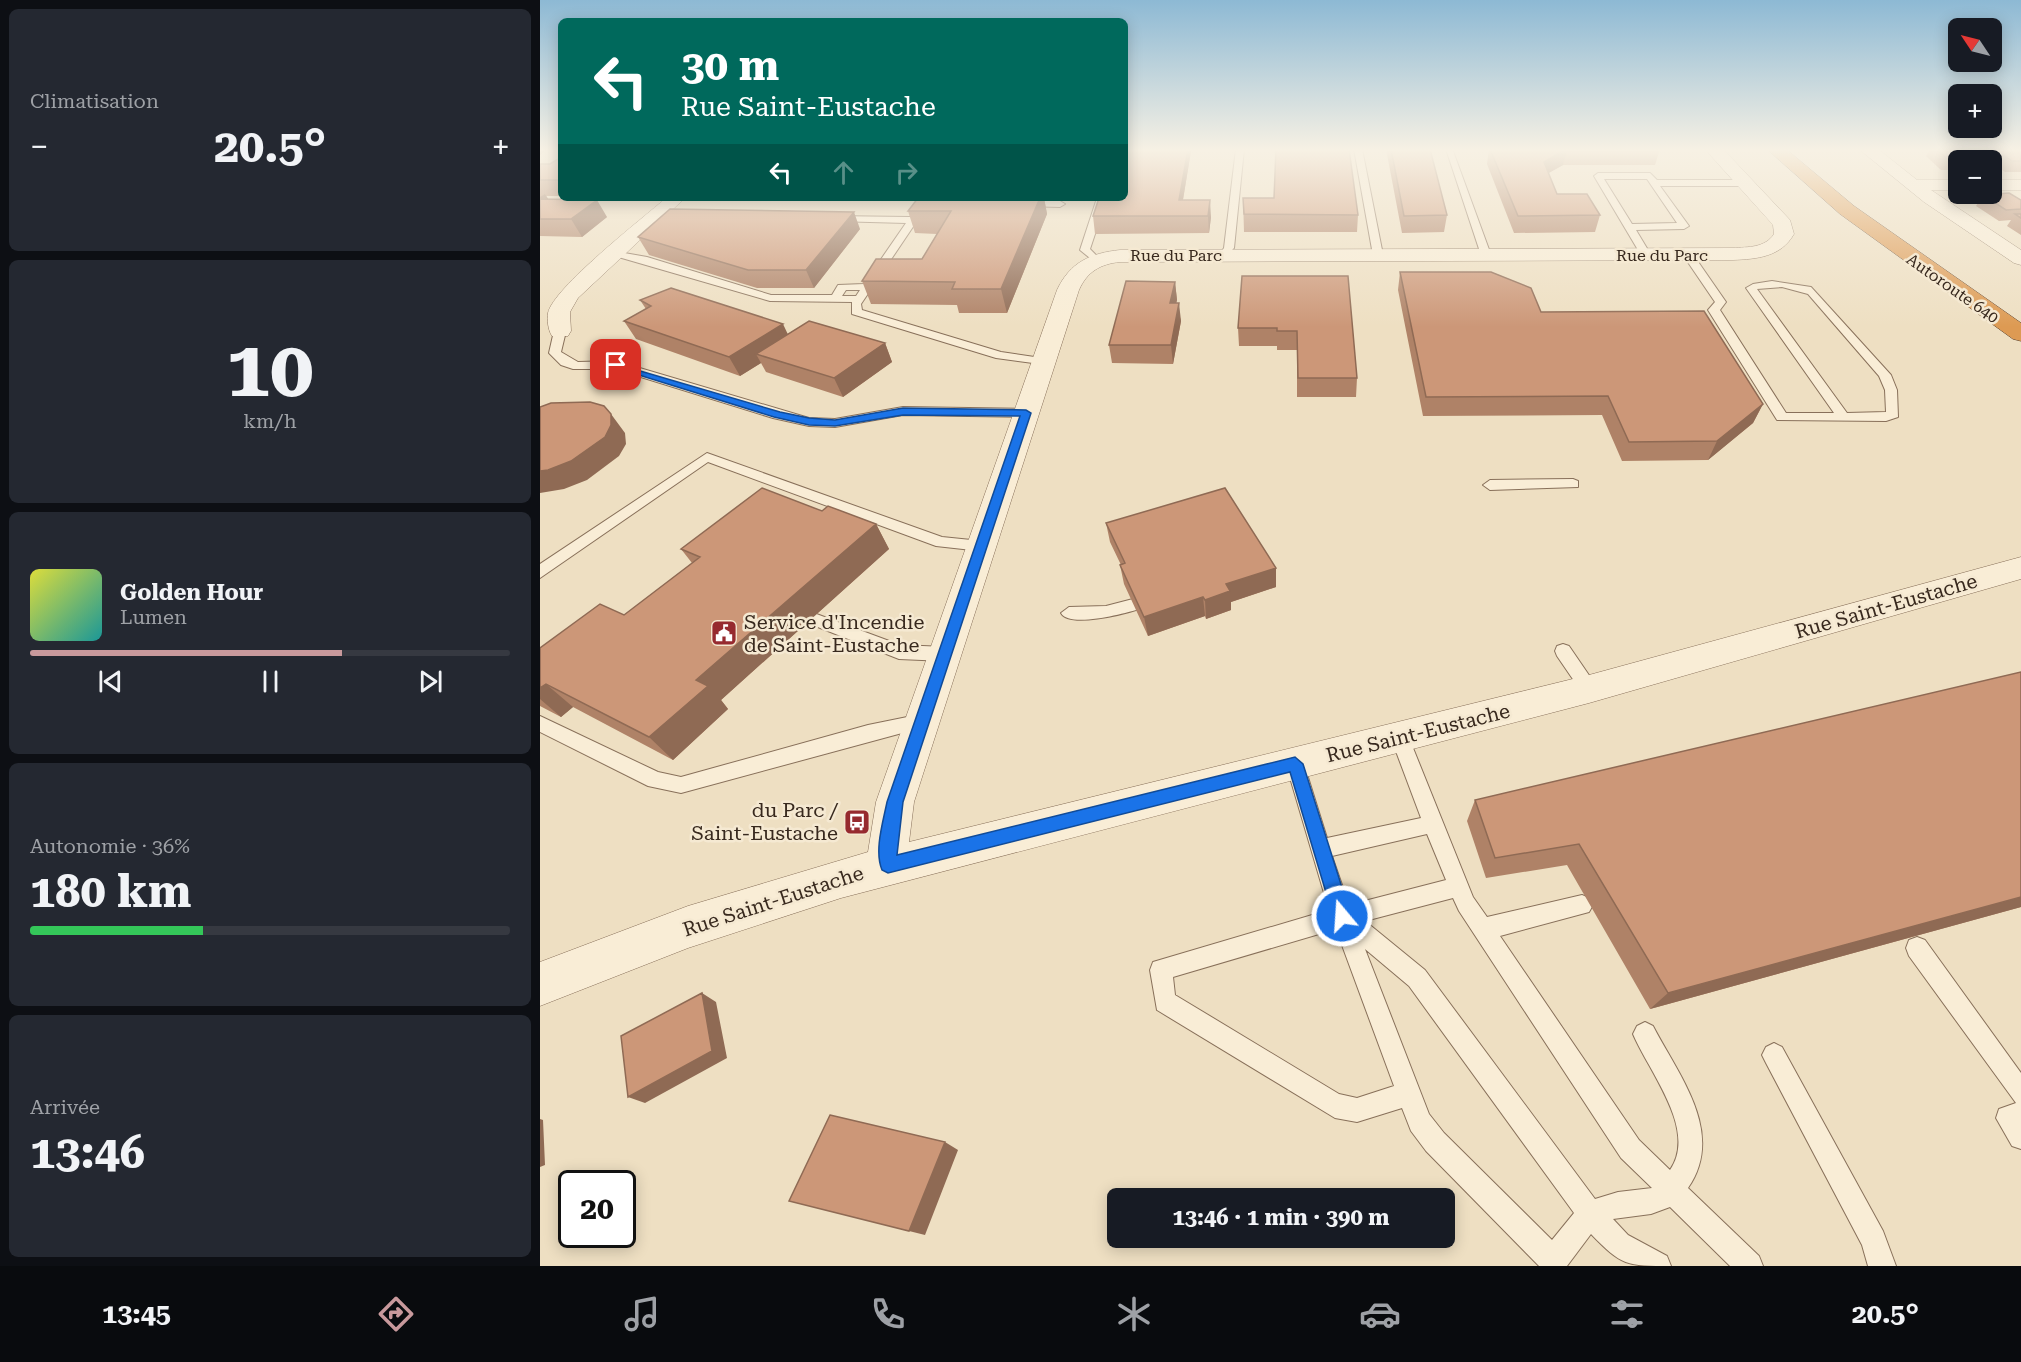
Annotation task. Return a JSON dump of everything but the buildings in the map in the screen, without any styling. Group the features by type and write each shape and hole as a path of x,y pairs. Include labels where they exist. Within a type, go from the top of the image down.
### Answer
{"highway":[{"name":"Autoroute 640","path":"1845,208 2021,334"},
{"name":"Autoroute 640","path":"1883,212 1973,276"}],"street":[{"name":"Rue du Parc","path":"1096,260 1120,256 1688,255 1757,252 1772,247 1782,239 1783,224 1768,208"},
{"path":"1948,208 2021,258"},
{"path":"560,331 558,323 561,306 613,254 667,210"},
{"path":"888,865 889,836 895,802 1071,281 1081,268 1096,260"},
{"name":"Rue Saint-Eustache","path":"540,984 755,904 888,865 1589,690 2021,568"}],"lane":[{"path":"919,208 854,309 860,315 1000,356 1044,362"},
{"path":"1096,260 1085,250 1099,208"},
{"path":"1224,255 1229,248 1233,208"},
{"path":"1369,208 1378,255"},
{"path":"1469,208 1486,255"},
{"path":"1617,208 1646,255"},
{"path":"1629,227 1684,226 1671,208"},
{"path":"819,218 911,220"},
{"path":"613,254 643,259 770,298 859,299"},
{"path":"1688,255 1720,302 1714,310 1782,417 1842,417 1886,417 1893,414 1891,390 1885,375 1808,288 1796,285 1751,288 1842,417"},
{"path":"835,299 842,287 867,287"},
{"path":"560,331 555,353 571,364 616,365 793,419 835,423 903,411 1026,413"},
{"path":"540,572 707,457 941,542 981,546"},
{"path":"1490,485 1573,484"},
{"path":"1070,613 1106,612 1133,605"},
{"path":"811,618 899,652 945,654"},
{"path":"1563,651 1589,690"},
{"path":"540,724 668,784 681,785 868,733 922,721"},
{"path":"1400,738 1466,904 1630,1149 1749,1266"},
{"path":"1295,764 1342,916 1420,1122 1435,1142 1554,1264 1569,1239 1591,1215 1620,1204 1656,1200 1672,1191 1688,1163 1692,1144 1689,1124 1645,1034"},
{"path":"1320,849 1434,824"},
{"path":"1409,1094 1357,1110 1335,1106 1165,1002 1161,970 1342,916 1459,887"},
{"path":"1483,928 1582,905"},
{"path":"1342,916 1417,978 1591,1215 1619,1244 1657,1266"},
{"path":"1917,948 2021,1093"},
{"path":"1774,1055 1874,1240 1882,1266"},
{"path":"2021,1113 2007,1118 2021,1137"}],"place":[{"name":"Service d'Incendie de Saint-Eustache","path":"724,633"},
{"name":"du Parc / Saint-Eustache","path":"857,822"}],"route":[{"path":"616,365 778,415 809,422 846,422 903,411 1026,413 895,802 889,836 888,865 965,844 1295,764 1342,916"}]}
